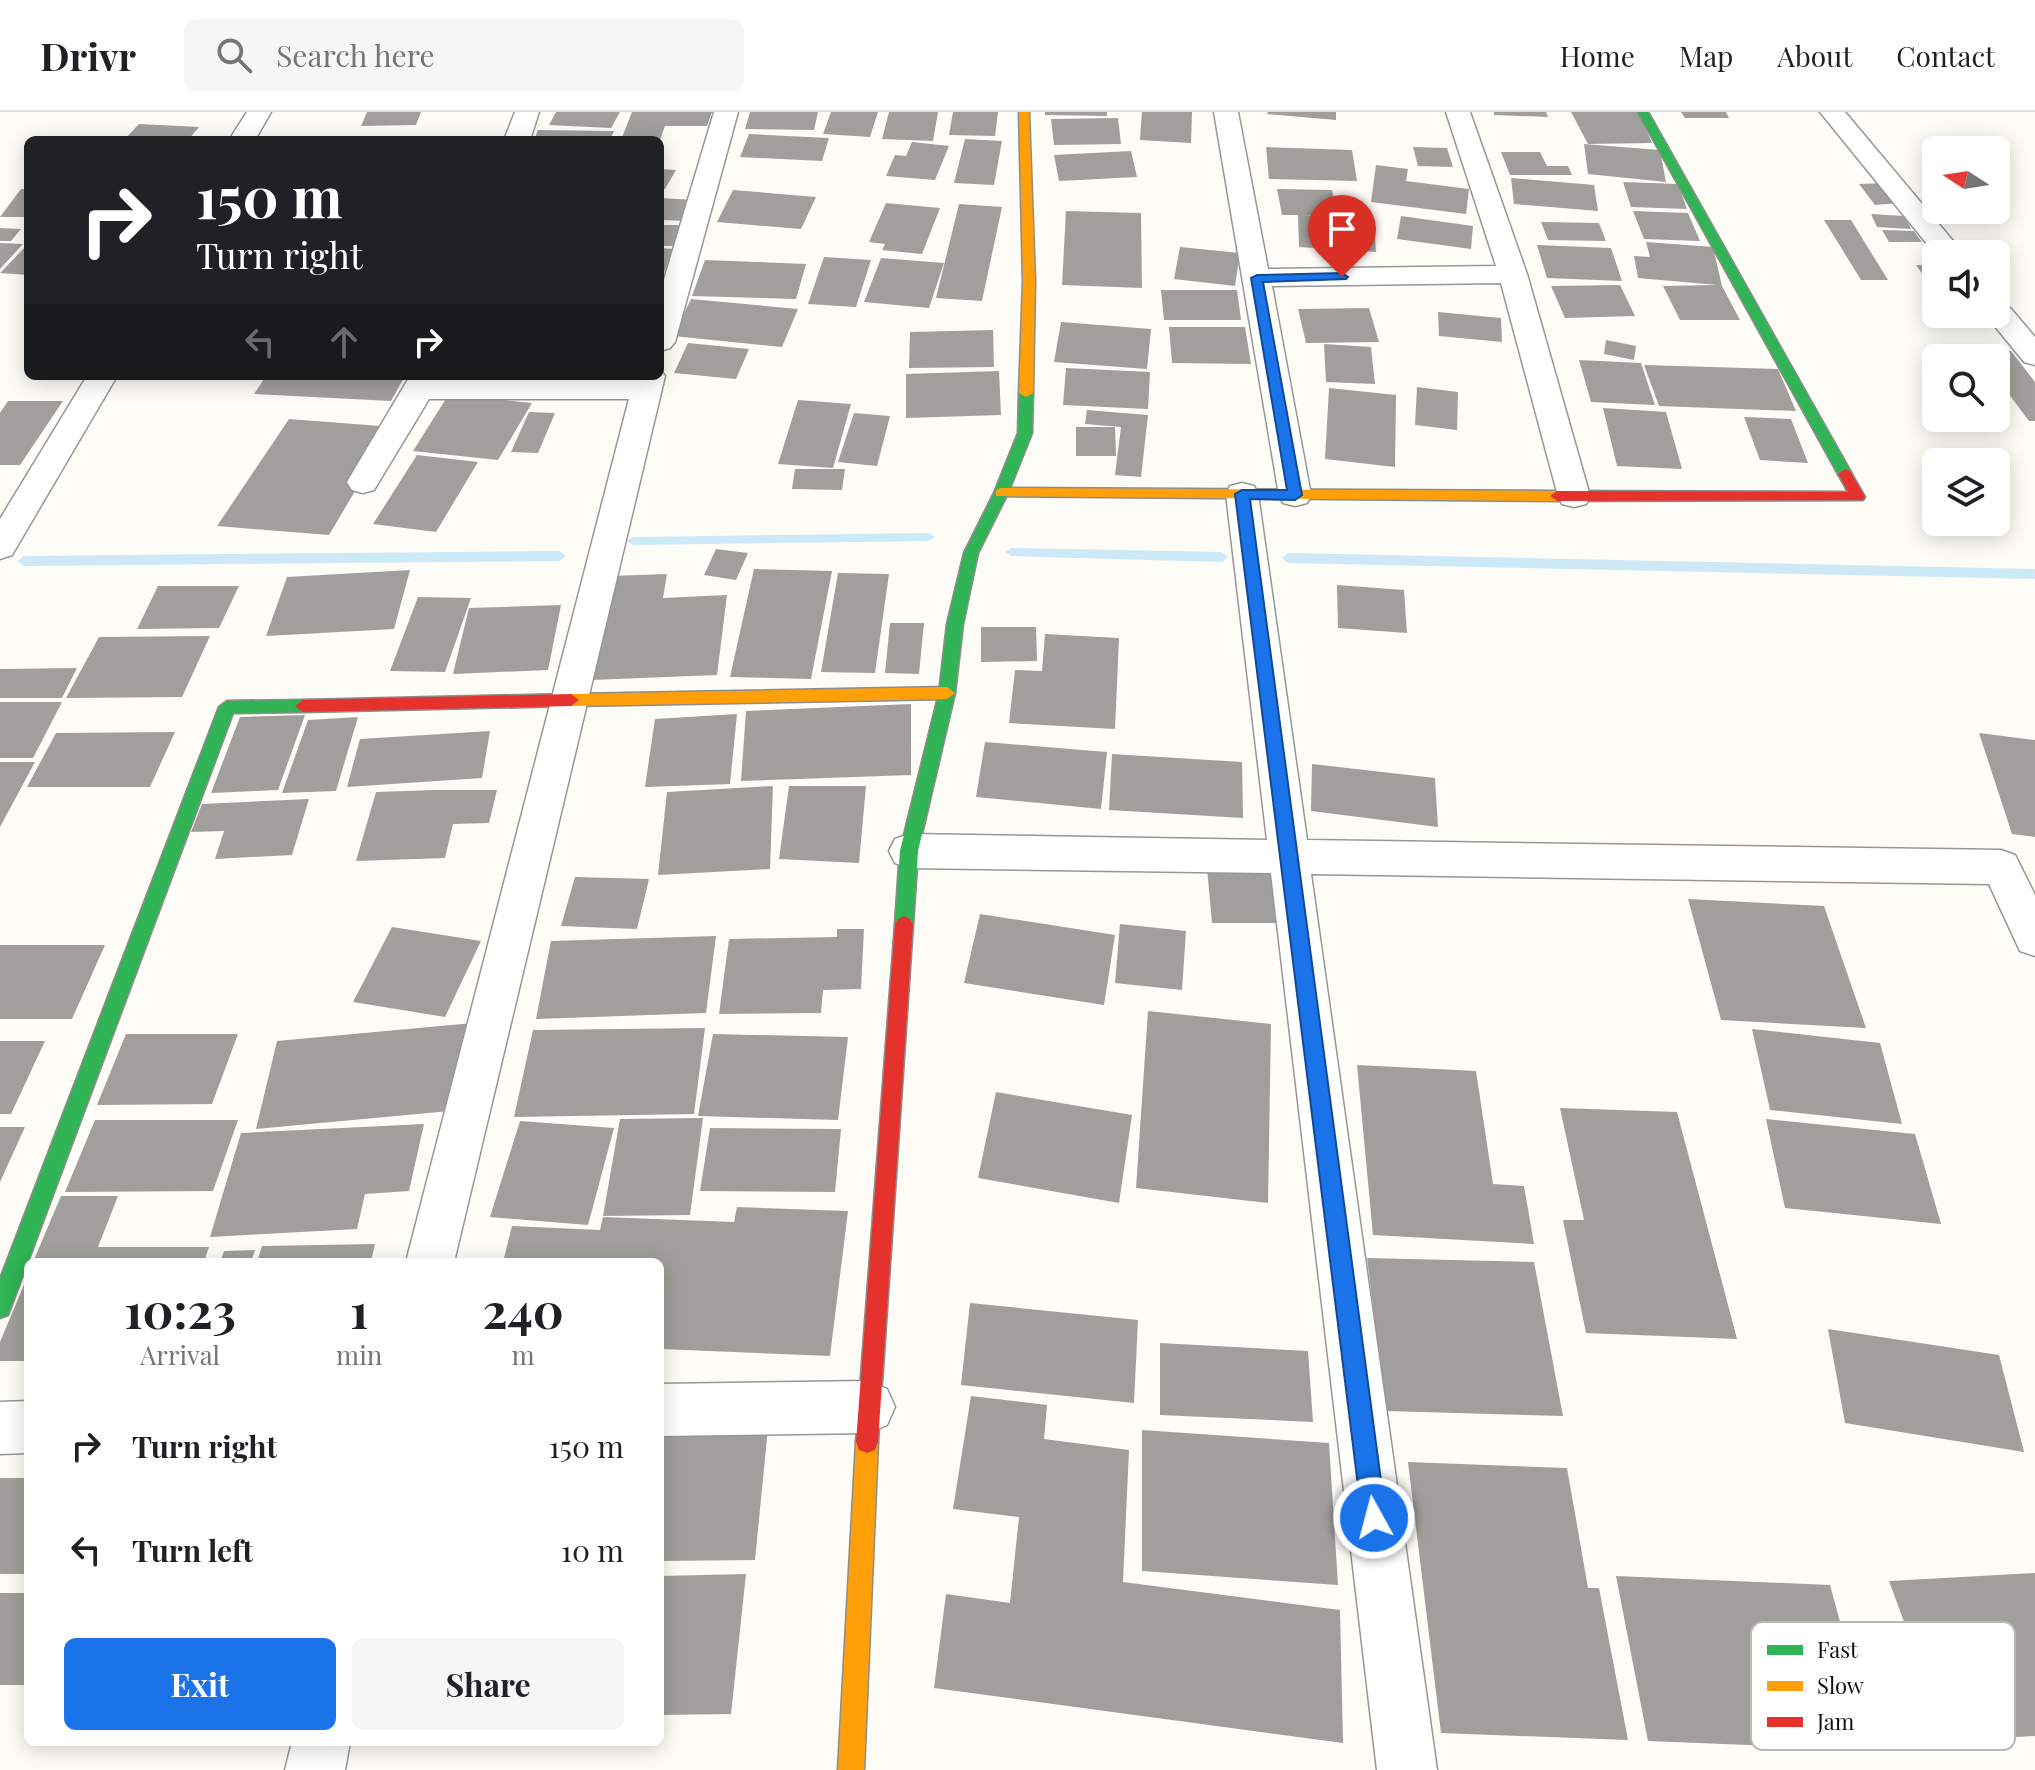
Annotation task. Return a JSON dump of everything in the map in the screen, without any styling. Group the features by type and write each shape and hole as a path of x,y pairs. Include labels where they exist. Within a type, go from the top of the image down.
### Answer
{"street":[{"path":"244,136 259,112"},
{"path":"518,136 527,112"},
{"path":"664,328 726,112"},
{"path":"851,1770 869,1407 909,851 947,693 955,624 971,553 1001,493 1025,433 1029,281 1024,112"},
{"path":"1226,112 1295,495"},
{"path":"1458,112 1513,274 1574,496"},
{"path":"1001,493 1858,497 1643,112"},
{"path":"1832,112 1938,240"},
{"path":"1257,278 1513,274"},
{"path":"2010,326 2035,356"},
{"path":"0,547 100,380"},
{"path":"363,482 422,383 648,382 431,1258"},
{"path":"1242,494 1407,1770"},
{"path":"0,1307 227,707 947,693"},
{"path":"909,851 2018,868 2035,938"},
{"path":"664,1410 869,1407"},
{"path":"0,1428 24,1427"},
{"path":"315,1770 320,1746"}],"building":[{"path":"367,112 421,112 416,125 361,126"},
{"path":"556,112 620,112 611,128 549,125"},
{"path":"632,112 712,112 707,126 665,126 661,136 623,136"},
{"path":"750,112 818,112 814,130 745,129"},
{"path":"831,112 878,112 870,137 823,134"},
{"path":"889,112 938,112 933,141 882,139"},
{"path":"953,112 998,112 995,136 949,135"},
{"path":"1045,112 1107,112 1107,116 1045,115"},
{"path":"1142,112 1192,112 1191,143 1140,140"},
{"path":"1336,112 1336,120 1267,114"},
{"path":"1494,112 1546,112 1548,117 1494,115"},
{"path":"1571,112 1639,112 1652,143 1588,144"},
{"path":"1681,112 1726,112 1729,118 1685,118"},
{"path":"1118,118 1121,144 1054,145 1051,119"},
{"path":"139,124 199,127 191,136 128,136"},
{"path":"538,130 614,131 612,136 536,136"},
{"path":"749,134 829,138 822,161 740,157"},
{"path":"965,139 1002,141 994,185 954,183"},
{"path":"912,142 949,146 935,180 886,176 895,155 906,156"},
{"path":"1584,144 1660,150 1666,182 1588,174"},
{"path":"1266,147 1352,150 1357,181 1269,179"},
{"path":"1413,147 1447,148 1453,167 1418,166"},
{"path":"1131,151 1137,177 1059,181 1054,155"},
{"path":"1501,152 1540,152 1547,166 1568,166 1572,175 1510,175"},
{"path":"1376,165 1408,169 1406,181 1469,189 1466,214 1371,202"},
{"path":"664,169 676,170 665,189"},
{"path":"1511,178 1594,185 1598,211 1514,204"},
{"path":"1623,182 1678,184 1687,209 1631,207"},
{"path":"1884,183 1901,203 1875,205 1859,184"},
{"path":"21,189 24,189 24,217 0,217"},
{"path":"1277,189 1332,190 1338,215 1305,215 1374,219 1376,252 1299,247 1298,215 1282,215"},
{"path":"733,190 816,197 801,229 717,222"},
{"path":"664,198 696,200 687,221 664,220"},
{"path":"886,203 940,208 922,254 882,250 885,244 869,242"},
{"path":"959,204 1002,207 982,301 936,298"},
{"path":"1066,211 1141,213 1142,288 1062,285"},
{"path":"1633,211 1688,213 1700,241 1644,239"},
{"path":"1871,214 1905,216 1911,229 1877,227"},
{"path":"1401,216 1473,226 1471,249 1397,239"},
{"path":"1824,220 1851,220 1888,280 1861,280"},
{"path":"1541,222 1599,223 1606,241 1548,240"},
{"path":"664,225 682,225 674,246 664,246"},
{"path":"0,228 21,229 11,241 0,241"},
{"path":"1882,230 1914,231 1922,242 1889,242"},
{"path":"1646,242 1713,247 1722,286 1740,320 1680,320 1663,286 1717,285 1638,278 1634,256 1650,257"},
{"path":"0,243 23,244 0,269"},
{"path":"1537,245 1611,248 1622,281 1547,278"},
{"path":"1180,247 1240,253 1235,286 1174,279"},
{"path":"24,248 24,275 0,273"},
{"path":"664,248 673,249 664,273"},
{"path":"824,257 871,260 856,307 808,304"},
{"path":"881,258 944,263 929,308 864,302"},
{"path":"705,260 806,264 796,299 692,296"},
{"path":"1620,285 1635,316 1565,318 1551,286"},
{"path":"1161,290 1237,290 1241,320 1164,320"},
{"path":"691,299 798,309 782,347 673,336"},
{"path":"1369,308 1379,342 1306,343 1298,309"},
{"path":"1438,312 1501,318 1502,342 1439,336"},
{"path":"1061,322 1151,329 1147,369 1054,362"},
{"path":"1169,327 1245,327 1251,364 1172,363"},
{"path":"993,330 994,367 909,368 910,332"},
{"path":"1606,340 1636,346 1634,360 1604,354"},
{"path":"688,343 749,349 736,379 674,373"},
{"path":"1324,344 1371,347 1375,384 1326,382"},
{"path":"2010,351 2035,382 2035,421 2029,421 2010,396"},
{"path":"1579,360 1641,363 1655,405 1591,402"},
{"path":"1644,365 1778,369 1796,411 1659,406"},
{"path":"1066,368 1150,372 1148,409 1063,405"},
{"path":"999,371 1001,415 906,418 906,374"},
{"path":"263,380 403,380 391,401 254,394"},
{"path":"559,380 613,380 609,387"},
{"path":"1417,387 1458,392 1457,430 1415,425"},
{"path":"1329,388 1396,395 1395,467 1325,459"},
{"path":"449,394 532,403 498,460 413,451"},
{"path":"798,400 851,404 833,468 778,464"},
{"path":"8,401 63,401 20,465 0,465 0,413"},
{"path":"1603,408 1666,412 1682,469 1617,466"},
{"path":"1087,410 1148,415 1141,477 1115,475 1121,427 1085,424"},
{"path":"529,412 555,413 538,453 511,452"},
{"path":"854,413 890,416 877,466 838,462"},
{"path":"1744,417 1791,419 1808,463 1760,460"},
{"path":"289,419 393,427 329,535 217,526"},
{"path":"1076,427 1115,427 1116,456 1076,456"},
{"path":"417,455 478,462 436,532 373,524"},
{"path":"795,469 845,469 842,490 792,489"},
{"path":"716,549 748,553 736,580 704,575"},
{"path":"754,569 832,571 811,679 730,677"},
{"path":"410,570 394,629 266,636 287,577"},
{"path":"838,573 889,574 875,673 821,672"},
{"path":"667,574 663,598 727,595 717,675 591,680 611,576"},
{"path":"1337,585 1404,590 1407,633 1338,628"},
{"path":"158,586 239,586 219,628 137,629"},
{"path":"418,597 471,598 445,672 390,671"},
{"path":"561,605 548,670 453,674 469,608"},
{"path":"890,623 924,623 919,674 885,673"},
{"path":"981,627 1036,627 1037,661 981,662"},
{"path":"1045,634 1119,638 1115,729 1009,723 1015,670 1042,671"},
{"path":"210,636 182,697 66,698 99,637"},
{"path":"77,668 62,698 0,698 0,669"},
{"path":"0,702 62,702 33,758 0,758"},
{"path":"911,704 911,775 741,781 746,711"},
{"path":"737,714 730,784 645,787 655,719"},
{"path":"305,715 278,790 211,793 240,717"},
{"path":"358,717 336,791 282,793 308,720"},
{"path":"490,731 482,778 347,787 360,739"},
{"path":"175,732 150,787 27,787 56,733"},
{"path":"1979,733 2035,740 2035,837 2012,834"},
{"path":"985,742 1107,752 1101,809 976,797"},
{"path":"1112,754 1242,762 1243,818 1109,810"},
{"path":"0,762 35,762 0,827"},
{"path":"1312,764 1435,778 1438,827 1311,811"},
{"path":"773,786 770,869 658,875 667,792"},
{"path":"789,786 866,786 859,863 779,859"},
{"path":"497,790 489,823 453,824 445,858 356,861 376,792"},
{"path":"309,799 292,855 215,859 224,831 191,832 202,804"},
{"path":"1272,867 1279,923 1212,923 1207,868"},
{"path":"575,877 649,879 637,929 561,926"},
{"path":"1688,899 1824,906 1866,1028 1721,1020"},
{"path":"980,914 1115,935 1104,1005 964,983"},
{"path":"1120,924 1186,931 1182,990 1115,983"},
{"path":"392,927 481,941 445,1017 353,1002"},
{"path":"837,929 864,929 861,989 823,990 821,1013 719,1014 729,939 837,937"},
{"path":"716,936 706,1013 536,1019 551,941"},
{"path":"0,945 105,945 72,1019 0,1019"},
{"path":"1148,1011 1271,1024 1268,1203 1136,1188"},
{"path":"473,1023 460,1110 256,1129 277,1041"},
{"path":"705,1028 694,1114 514,1117 533,1030"},
{"path":"1752,1029 1880,1043 1902,1124 1770,1110"},
{"path":"126,1034 238,1034 212,1104 97,1105"},
{"path":"713,1034 848,1037 838,1120 698,1116"},
{"path":"0,1041 45,1041 11,1114 0,1114"},
{"path":"1357,1065 1476,1071 1493,1184 1524,1186 1534,1244 1373,1235"},
{"path":"996,1092 1132,1115 1119,1203 978,1178"},
{"path":"1560,1108 1677,1112 1737,1339 1586,1333 1563,1220 1584,1220"},
{"path":"703,1118 690,1215 603,1216 620,1119"},
{"path":"1766,1119 1915,1134 1941,1224 1785,1208"},
{"path":"95,1120 238,1120 213,1191 65,1192"},
{"path":"520,1121 614,1128 588,1225 490,1217"},
{"path":"424,1124 409,1191 365,1194 357,1229 210,1237 241,1133"},
{"path":"0,1127 25,1127 0,1182"},
{"path":"710,1128 841,1129 835,1192 700,1191"},
{"path":"61,1196 118,1196 98,1247 209,1247 205,1258 35,1258"},
{"path":"737,1207 848,1211 830,1356 664,1349 664,1258 504,1258 512,1226 600,1230 603,1217 734,1222"},
{"path":"375,1244 372,1258 258,1258 262,1246"},
{"path":"255,1250 252,1258 221,1258 224,1251"},
{"path":"1367,1258 1534,1262 1563,1416 1386,1411"},
{"path":"24,1285 24,1361 0,1361 0,1342"},
{"path":"970,1303 1138,1320 1134,1403 961,1385"},
{"path":"1828,1329 1999,1355 2024,1452 1845,1423"},
{"path":"1160,1343 1308,1351 1313,1422 1160,1415"},
{"path":"971,1396 1047,1405 1044,1439 1129,1450 1123,1582 1340,1610 1343,1743 934,1688 946,1594 1010,1603 1019,1517 953,1509"},
{"path":"664,1428 768,1428 755,1560 664,1561"},
{"path":"1142,1430 1329,1443 1338,1585 1142,1571"},
{"path":"1408,1462 1567,1468 1588,1588 1599,1588 1628,1740 1441,1733"},
{"path":"0,1478 24,1478 24,1574 0,1574"},
{"path":"2035,1573 2035,1736 2015,1737 2015,1622 1904,1622 1889,1581"},
{"path":"746,1574 731,1714 664,1715 664,1576"},
{"path":"1616,1576 1830,1585 1840,1622 1751,1622 1751,1745 1648,1741"},
{"path":"0,1593 24,1593 24,1685 0,1685"}],"waterway":[{"path":"633,541 929,537"},
{"path":"1011,552 1222,557"},
{"path":"24,561 560,556"},
{"path":"1288,558 2035,574"}],"traffic: fast":[{"path":"1643,112 1845,474"},
{"path":"904,924 909,851 947,693 955,624 971,553 1001,493 1025,433 1026,393"},
{"path":"0,1307 227,707 303,706"}],"traffic: slow":[{"path":"1024,112 1029,281 1026,393"},
{"path":"1001,493 1557,496"},
{"path":"571,700 947,693"},
{"path":"851,1770 867,1442"}],"traffic: jam":[{"path":"1557,496 1858,497 1845,474"},
{"path":"303,706 571,700"},
{"path":"867,1442 904,924"}],"route":[{"path":"1342,277 1257,278 1295,495 1242,494 1374,1518"}]}
